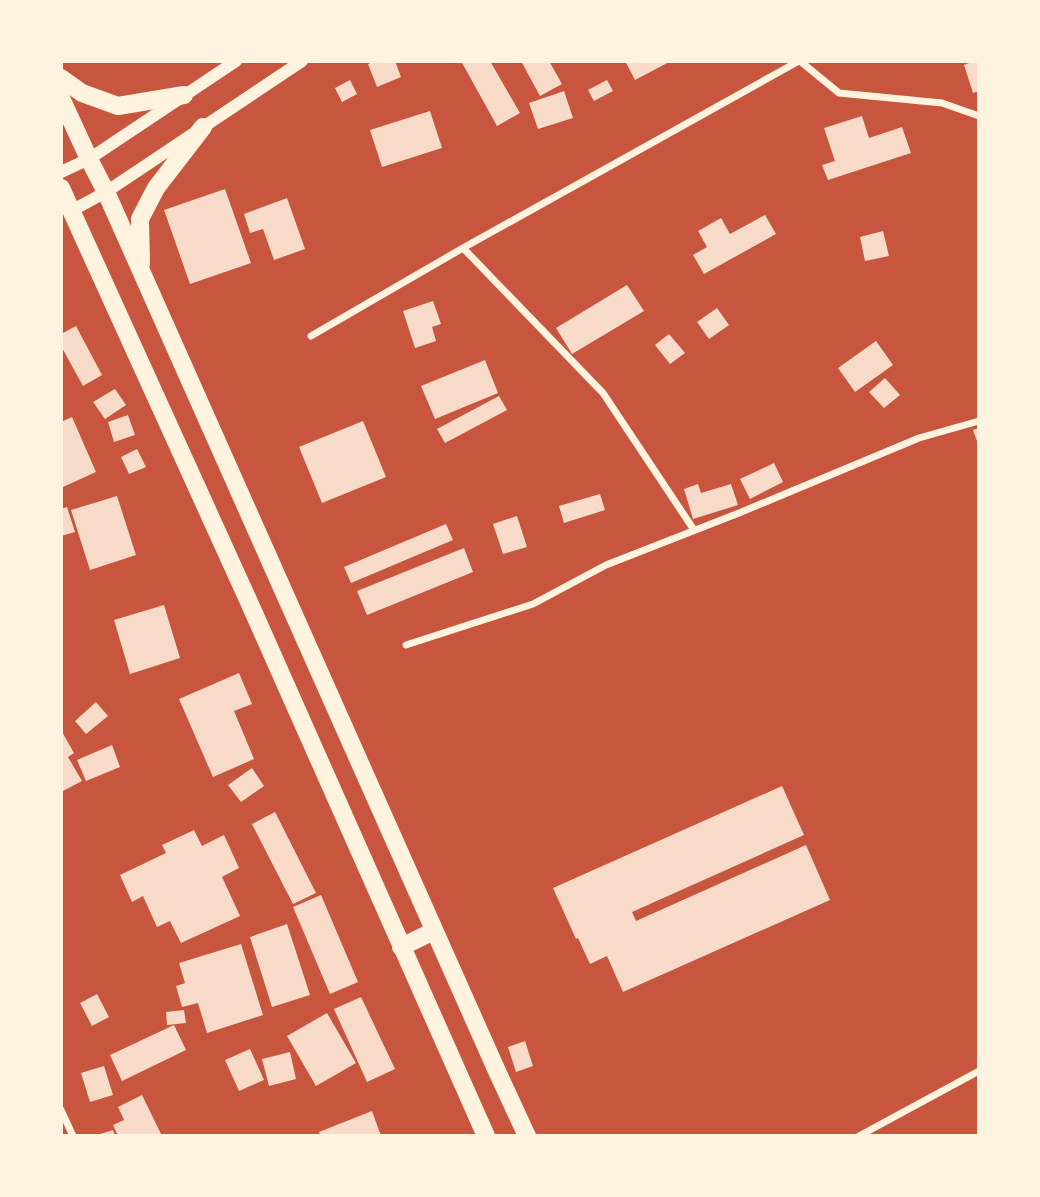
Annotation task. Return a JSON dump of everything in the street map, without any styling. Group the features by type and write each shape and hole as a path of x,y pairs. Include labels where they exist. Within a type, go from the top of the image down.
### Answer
{"main road":[{"path":"61,78 82,93 117,106 184,94"},
{"path":"61,98 106,192 527,1136"},
{"path":"141,271 140,219 156,188 203,127"},
{"path":"61,188 69,217 249,602 486,1136"},
{"path":"401,947 434,931"}],"street":[{"path":"61,172 89,159 236,61"},
{"path":"69,217 302,61"},
{"path":"311,336 799,61 839,93 942,103 979,116"},
{"path":"463,248 603,393 694,530"},
{"path":"405,645 533,604 606,565 919,438 979,421"},
{"path":"859,1136 979,1071"},
{"path":"61,1110 73,1136"}],"building":[{"path":"375,61 395,61 401,77 377,87 368,64"},
{"path":"461,61 490,61 520,113 497,126"},
{"path":"521,61 549,61 562,84 540,96"},
{"path":"625,61 671,61 635,80"},
{"path":"979,61 979,91 973,93 964,65"},
{"path":"350,80 357,94 342,102 335,88"},
{"path":"607,80 613,91 594,101 588,90"},
{"path":"564,91 573,118 538,129 529,103"},
{"path":"430,111 442,148 382,167 370,130"},
{"path":"862,116 869,138 902,127 911,153 828,180 822,165 835,161 824,128"},
{"path":"225,189 251,263 190,284 164,210"},
{"path":"287,198 305,249 274,260 263,229 250,233 244,214"},
{"path":"765,215 776,234 704,274 693,255 707,247 698,231 721,218 730,234"},
{"path":"883,231 889,256 865,261 860,237"},
{"path":"627,285 644,311 572,354 556,328"},
{"path":"433,301 441,324 432,327 436,341 415,348 403,311"},
{"path":"717,308 729,325 709,339 697,322"},
{"path":"76,326 102,375 83,386 61,346 61,334"},
{"path":"669,334 685,353 670,364 655,345"},
{"path":"876,341 893,365 855,392 838,368"},
{"path":"485,360 498,393 435,419 421,386"},
{"path":"885,378 900,395 884,408 869,392"},
{"path":"115,389 126,405 105,419 93,402"},
{"path":"499,396 507,410 445,443 437,429"},
{"path":"128,415 135,435 114,442 108,422"},
{"path":"72,417 96,472 63,487 61,422"},
{"path":"363,421 386,477 322,503 299,447"},
{"path":"979,428 979,444 978,444 973,430"},
{"path":"137,449 146,467 129,474 121,457"},
{"path":"774,463 783,482 750,499 740,479"},
{"path":"698,484 701,493 731,484 738,505 693,519 684,489"},
{"path":"600,494 605,510 564,523 559,506"},
{"path":"117,496 136,555 90,570 71,510"},
{"path":"67,507 75,532 61,536 61,509"},
{"path":"517,516 527,547 503,554 493,524"},
{"path":"446,524 453,540 351,583 344,567"},
{"path":"464,548 473,572 367,615 357,591"},
{"path":"164,605 180,658 130,674 114,620"},
{"path":"239,673 252,704 234,711 254,759 213,777 179,699"},
{"path":"96,702 108,716 86,734 75,721"},
{"path":"61,730 74,753 68,757 82,781 61,792"},
{"path":"112,745 120,767 86,781 77,760"},
{"path":"252,768 264,786 241,802 228,785"},
{"path":"782,786 804,835 632,912 636,921 806,845 830,900 623,992 607,956 590,964 553,888"},
{"path":"275,812 316,893 293,904 252,824"},
{"path":"194,830 202,846 224,835 239,868 222,877 240,916 181,943 170,921 157,927 143,896 132,902 120,875 166,853 162,845"},
{"path":"321,895 358,982 330,994 293,907"},
{"path":"287,924 310,995 272,1007 250,937"},
{"path":"241,944 263,1015 207,1033 198,1003 182,1007 176,986 185,983 179,963"},
{"path":"97,994 109,1017 92,1026 80,1003"},
{"path":"361,997 395,1069 367,1082 334,1009"},
{"path":"184,1010 186,1023 167,1025 166,1012"},
{"path":"327,1013 356,1063 316,1086 287,1036"},
{"path":"174,1025 186,1050 122,1081 110,1055"},
{"path":"525,1041 533,1066 516,1072 508,1047"},
{"path":"250,1049 264,1080 239,1091 225,1060"},
{"path":"290,1052 296,1079 269,1086 262,1059"},
{"path":"104,1066 113,1095 90,1102 81,1073"},
{"path":"142,1095 162,1136 118,1136 113,1125 124,1120 118,1107"},
{"path":"372,1111 381,1136 321,1136 319,1132"},
{"path":"113,1130 115,1136 97,1136 97,1135"}]}
